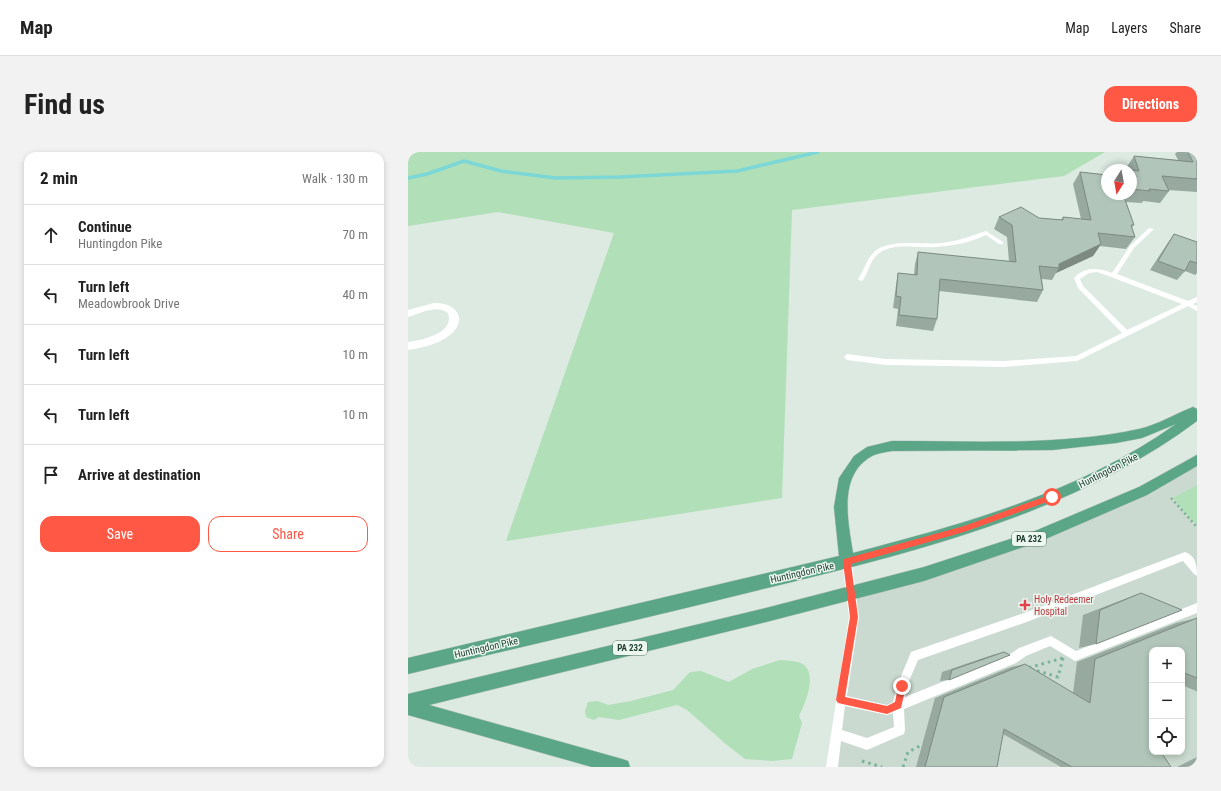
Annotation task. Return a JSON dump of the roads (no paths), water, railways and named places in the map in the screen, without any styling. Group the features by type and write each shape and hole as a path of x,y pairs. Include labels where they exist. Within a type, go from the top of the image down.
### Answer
{"main road":[{"path":"847,562 840,507 845,478 858,460 871,451 892,446 1052,445 1116,438 1142,433 1197,410"},
{"name":"Huntingdon Pike","path":"408,666 847,562 964,529 1052,497 1114,469 1160,441 1197,415"},
{"name":"PA 232","path":"408,702 924,574 1036,537 1143,491 1197,460"},
{"path":"408,707 622,767"}],"street":[{"path":"408,314 427,306 437,306 445,307 452,311 454,317 453,323 446,332 438,338 428,343 408,346"}],"lane":[{"path":"1114,275 1132,247 1151,229"},
{"path":"861,279 866,273 873,255 884,247 901,245 926,246 974,239 986,233 1002,243"},
{"path":"1126,333 1080,287 1077,278 1084,272 1096,270 1114,275 1187,303 1197,309"},
{"path":"847,357 886,362 1004,364 1077,358 1197,299"},
{"path":"837,734 867,744 900,730 898,705 902,686 915,656 1036,613 1185,556 1197,571"},
{"path":"832,767 854,617 847,562"},
{"path":"841,700 887,710 1012,659 1024,652 1051,641 1075,656 1197,608"}],"waterway":[{"path":"408,178 427,174 464,161 501,171 556,178 620,177 737,171 818,152"}],"place":[{"name":"Holy Redeemer Hospital","path":"1025,605"}]}
